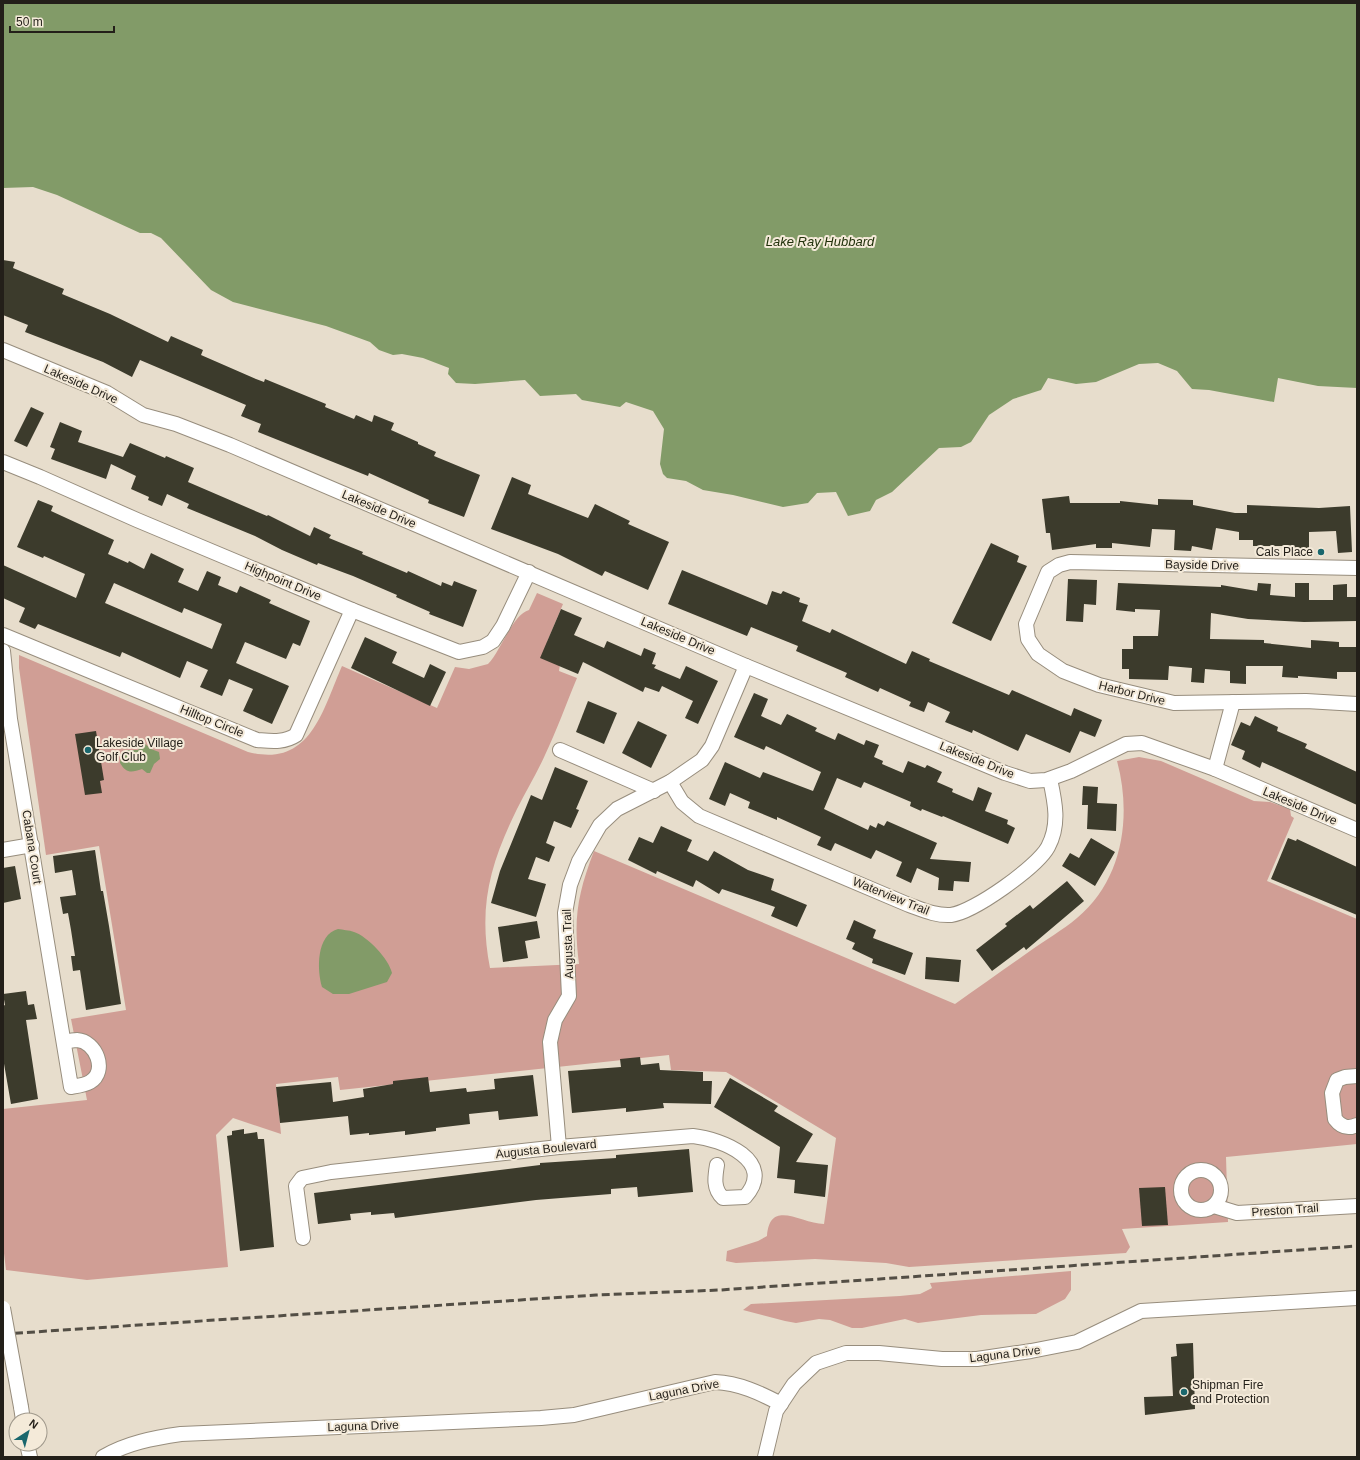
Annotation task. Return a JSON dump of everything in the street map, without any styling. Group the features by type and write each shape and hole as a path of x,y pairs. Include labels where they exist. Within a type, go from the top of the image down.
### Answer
{"street":[{"name":"Lakeside Drive","path":"3,350 107,393 143,415 176,424 230,445 746,666 1005,773 1030,781 1050,779 1071,771 1126,744 1137,742 1215,769 1357,830"},
{"name":"Highpoint Drive","path":"3,462 136,520 352,610 459,652 483,647 493,641 503,626 529,572"},
{"name":"Bayside Drive","path":"1038,654 1028,639 1026,624 1048,572 1059,565 1070,562 1357,568"},
{"name":"Hilltop Circle","path":"3,635 257,740 279,741 289,739 296,735 352,610"},
{"name":"Cabana Court","path":"3,651 10,719 65,1042"},
{"name":"Harbor Drive","path":"1038,654 1063,671 1099,685 1133,695 1174,703 1306,701 1357,704"},
{"name":"Augusta Trail","path":"559,1148 550,1042 555,1020 569,996 565,913 570,885 579,861 600,825 617,809 630,801 654,791 670,782 702,760 712,746 746,666"},
{"path":"1215,769 1233,702"},
{"path":"560,750 654,791"},
{"name":"Waterview Trail","path":"670,782 682,802 699,816 932,914 951,915 983,903 1038,860 1048,848 1055,826 1056,810 1050,779"},
{"path":"3,850 32,845"},
{"path":"1357,1076 1345,1077 1337,1080 1332,1092 1335,1120 1342,1126 1347,1127 1357,1125"},
{"name":"Augusta Boulevard","path":"302,1238 296,1186 302,1178 331,1172 559,1148 693,1136 709,1137 732,1146 748,1160 754,1170 752,1189 745,1197 723,1198 718,1193 716,1185 717,1166"},
{"name":"Preston Trail","path":"1214,1206 1237,1213 1357,1206"},
{"name":"Laguna Drive","path":"103,1457 136,1442 181,1434 541,1418 574,1415 715,1382 728,1382 744,1387 781,1404 794,1384 816,1363 846,1353 878,1353 977,1360 1077,1342 1141,1311 1357,1298"},
{"path":"3,1308 22,1412"},
{"path":"765,1457 776,1412 781,1404"}],"shaded area":[{"path":"537,593 563,604 547,642 560,664 559,671 577,678 549,746 517,809 493,867 486,905 485,925 490,968 579,964 577,948 578,906 584,880 594,851 955,1004 1066,927 1093,903 1105,885 1114,866 1120,846 1124,803 1117,761 1139,757 1161,761 1254,801 1270,802 1290,809 1291,816 1294,818 1267,881 1357,919 1357,1144 1226,1157 1228,1222 1122,1229 1130,1247 1126,1253 909,1267 886,1263 815,1259 736,1263 726,1261 727,1251 758,1241 767,1236 769,1225 774,1218 788,1216 824,1224 836,1138 726,1072 671,1070 669,1055 340,1090 338,1077 276,1084 281,1134 233,1118 216,1135 228,1267 87,1280 6,1270 3,1245 3,1109 87,1100 71,1019 126,1010 99,846 46,855 19,668 19,655 248,752 269,755 286,752 300,744 311,732 328,701 342,666 437,708 455,667 469,669 488,664 517,619 529,610"},
{"path":"1071,1271 1071,1290 1065,1299 1036,1314 981,1315 918,1323 905,1319 862,1328 852,1328 830,1320 819,1319 796,1323 743,1310 751,1304 920,1294 932,1288 930,1283"}],"water":[{"name":"Lake Ray Hubbard","path":"3,3 1357,3 1357,388 1318,386 1278,378 1274,402 1209,390 1192,389 1177,371 1158,363 1139,364 1096,382 1076,384 1048,378 1041,390 1013,399 989,415 971,442 961,447 939,448 892,492 876,500 870,511 848,516 836,492 817,493 808,503 783,507 733,495 703,490 686,481 667,478 663,474 660,464 664,429 653,411 626,402 620,407 582,400 576,394 540,396 525,380 475,384 456,383 448,374 449,368 423,358 402,354 393,355 379,350 370,342 326,326 233,302 211,290 161,238 151,233 140,233 57,195 33,187 3,188"},
{"path":"144,743 151,749 159,752 160,759 154,764 150,773 147,773 142,769 129,771 124,769 120,763 121,755 127,750 138,750"},
{"path":"338,929 359,934 377,949 387,961 392,973 387,982 349,994 333,994 322,987 319,963 322,946 326,938"}],"building":[{"path":"3,260 15,262 13,268 64,289 62,294 110,314 168,342 171,336 203,350 201,355 256,379 264,382 265,379 326,404 325,407 354,419 356,415 372,422 374,415 394,423 391,430 436,452 434,456 480,475 464,517 428,503 429,500 369,473 368,476 258,432 261,424 241,416 246,405 140,360 132,377 103,362 25,332 28,325 3,315"},
{"path":"31,407 44,413 27,447 14,441"},
{"path":"60,422 82,431 78,442 123,457 130,443 165,458 166,456 194,468 188,482 267,516 268,515 310,536 314,527 331,535 329,538 407,573 408,571 441,586 442,582 452,586 454,581 477,590 463,627 429,614 430,612 396,597 397,595 353,576 318,563 317,565 282,550 255,536 187,508 189,504 167,494 162,506 148,500 149,497 131,489 136,476 111,464 106,479 51,459 55,449 50,447"},
{"path":"512,477 531,485 528,494 588,518 595,504 630,521 628,524 669,542 648,590 605,571 602,576 558,554 491,529"},
{"path":"1069,496 1070,503 1120,503 1120,501 1158,505 1158,499 1193,500 1193,505 1235,513 1247,513 1247,505 1319,508 1350,506 1352,552 1338,553 1336,531 1309,532 1309,551 1293,550 1293,546 1253,546 1253,540 1239,540 1239,532 1216,528 1212,550 1192,546 1191,551 1174,550 1175,530 1152,529 1150,547 1112,543 1112,548 1096,548 1096,544 1052,550 1050,533 1046,533 1042,499"},
{"path":"38,500 53,506 51,511 114,540 108,554 128,563 129,561 144,569 151,553 184,569 178,582 198,591 207,571 221,577 218,585 237,593 240,586 271,600 269,603 310,621 300,646 293,643 286,659 245,642 236,663 289,686 272,724 243,711 253,689 229,679 222,696 200,687 208,670 187,661 180,678 122,652 120,657 38,624 35,629 19,622 25,608 3,598 3,565 76,598 85,574 44,556 43,558 17,547","holes":["114,583 182,613 184,608 222,624 212,649 105,603"]},
{"path":"991,543 1019,556 1017,562 1027,566 991,641 952,623"},
{"path":"682,570 767,605 772,591 781,594 783,591 800,598 799,602 808,605 802,621 830,633 832,629 906,664 912,651 930,659 929,661 1009,695 1012,690 1071,716 1074,708 1102,720 1095,737 1080,731 1070,753 1026,734 1018,751 973,730 972,733 945,722 950,712 928,702 924,712 909,706 911,702 880,688 878,692 845,677 847,673 796,651 798,646 751,627 747,636 668,604"},
{"path":"1068,579 1097,580 1096,605 1084,604 1083,622 1066,621"},
{"path":"1118,583 1221,587 1221,585 1257,591 1258,583 1271,584 1270,595 1295,597 1295,583 1309,583 1309,600 1333,600 1333,585 1347,584 1347,597 1357,597 1357,621 1304,622 1248,619 1211,613 1210,639 1264,640 1264,643 1311,648 1311,640 1339,642 1339,647 1357,647 1357,672 1337,672 1337,679 1298,676 1298,678 1282,677 1283,666 1246,666 1246,684 1230,683 1230,671 1205,669 1204,683 1191,682 1192,668 1169,666 1168,680 1129,679 1129,669 1122,669 1122,649 1133,649 1133,636 1158,636 1160,610 1135,609 1135,612 1116,610"},
{"path":"561,609 582,618 574,635 604,648 607,641 641,656 644,648 656,653 652,664 656,665 654,668 680,679 686,666 718,681 698,724 685,718 693,701 662,686 659,692 645,687 643,692 583,662 578,674 540,658"},
{"path":"365,637 397,652 392,663 424,678 430,664 446,672 430,706 351,668"},
{"path":"754,693 768,699 761,716 781,725 787,714 817,728 815,731 835,740 838,733 864,745 866,740 879,745 874,757 883,761 882,764 903,773 908,761 925,768 927,765 942,772 937,782 953,789 952,792 973,801 978,787 992,793 985,811 1008,820 1007,824 1015,828 1008,844 943,816 942,817 922,809 921,811 910,806 911,802 864,782 861,788 837,778 824,809 868,830 870,825 876,828 878,823 884,826 887,821 937,843 930,859 971,862 969,882 954,881 953,891 938,890 939,878 917,868 911,883 896,876 902,862 876,850 871,859 835,843 831,851 817,845 821,837 777,817 777,820 748,808 750,802 730,793 725,806 709,799 725,762 760,778 763,772 813,791 821,772 766,746 764,750 734,737"},
{"path":"588,701 617,713 604,744 576,732"},
{"path":"1255,716 1278,727 1277,731 1307,744 1305,748 1357,772 1357,805 1262,762 1260,768 1242,759 1245,751 1231,745 1241,722 1250,726"},
{"path":"638,721 667,735 651,768 622,753"},
{"name":"Lakeside Village Golf Club","path":"96,731 104,780 100,781 102,793 85,795 75,734"},
{"path":"555,767 588,781 576,809 579,810 571,828 554,821 546,843 555,847 549,862 536,857 528,879 546,884 536,917 491,903 500,871 531,795 542,800"},
{"path":"1083,786 1098,787 1097,803 1117,804 1116,831 1087,829 1088,805 1082,805"},
{"path":"661,826 692,840 687,851 708,861 714,851 748,870 774,879 771,890 807,905 797,927 771,916 775,907 722,889 719,894 696,880 693,887 657,871 656,874 628,860 639,837 653,843"},
{"path":"1091,838 1115,852 1095,886 1062,866 1070,853 1079,858"},
{"path":"1288,838 1296,841 1297,839 1357,867 1357,915 1271,879"},
{"path":"95,850 121,1004 86,1010 80,970 73,971 71,956 75,956 68,913 63,914 60,897 76,895 72,870 55,873 53,856"},
{"path":"15,866 21,899 3,903 3,868"},
{"path":"1067,881 1084,901 1026,950 1024,947 992,971 976,950 1007,926 1005,924 1030,905 1033,909"},
{"path":"854,920 876,930 873,938 913,953 905,975 872,963 873,959 852,949 855,943 846,939"},
{"path":"537,921 540,938 525,941 528,958 503,962 498,927"},
{"path":"926,957 961,960 959,982 925,979"},
{"path":"26,991 28,1005 34,1004 37,1019 26,1020 38,1099 11,1104 3,1058 3,1006 5,1005 3,994"},
{"path":"640,1057 641,1065 659,1063 660,1070 703,1072 703,1081 712,1081 711,1104 663,1103 664,1108 626,1112 626,1108 572,1113 568,1071 621,1067 620,1059"},
{"path":"533,1075 538,1116 499,1120 498,1111 469,1114 470,1124 436,1128 436,1131 405,1135 405,1131 369,1135 369,1133 350,1135 348,1116 280,1123 276,1087 331,1082 333,1102 364,1097 363,1089 393,1084 393,1081 428,1077 430,1092 466,1088 467,1092 495,1089 494,1079"},
{"path":"730,1078 778,1106 774,1111 813,1134 796,1162 828,1165 825,1197 794,1193 795,1180 777,1178 780,1147 714,1107"},
{"path":"244,1129 244,1134 257,1132 258,1139 264,1139 274,1247 240,1251 227,1136 232,1135 232,1131"},
{"path":"689,1149 693,1192 638,1197 637,1187 611,1189 611,1194 536,1200 395,1218 394,1213 371,1215 371,1212 350,1214 351,1220 318,1224 314,1193 540,1165 540,1163 616,1158 616,1155"},
{"path":"1165,1187 1168,1225 1142,1226 1139,1188"},
{"name":"Shipman Fire and Protection","path":"1193,1343 1195,1409 1145,1415 1144,1397 1173,1396 1171,1357 1177,1356 1176,1344"}],"railway":[{"path":"3,1334 596,1295 720,1290 1357,1246"}],"place":[{"name":"Cals Place","path":"1321,552"},
{"name":"Lakeside Village Golf Club","path":"88,750"},
{"name":"Shipman Fire and Protection","path":"1184,1392"}]}
